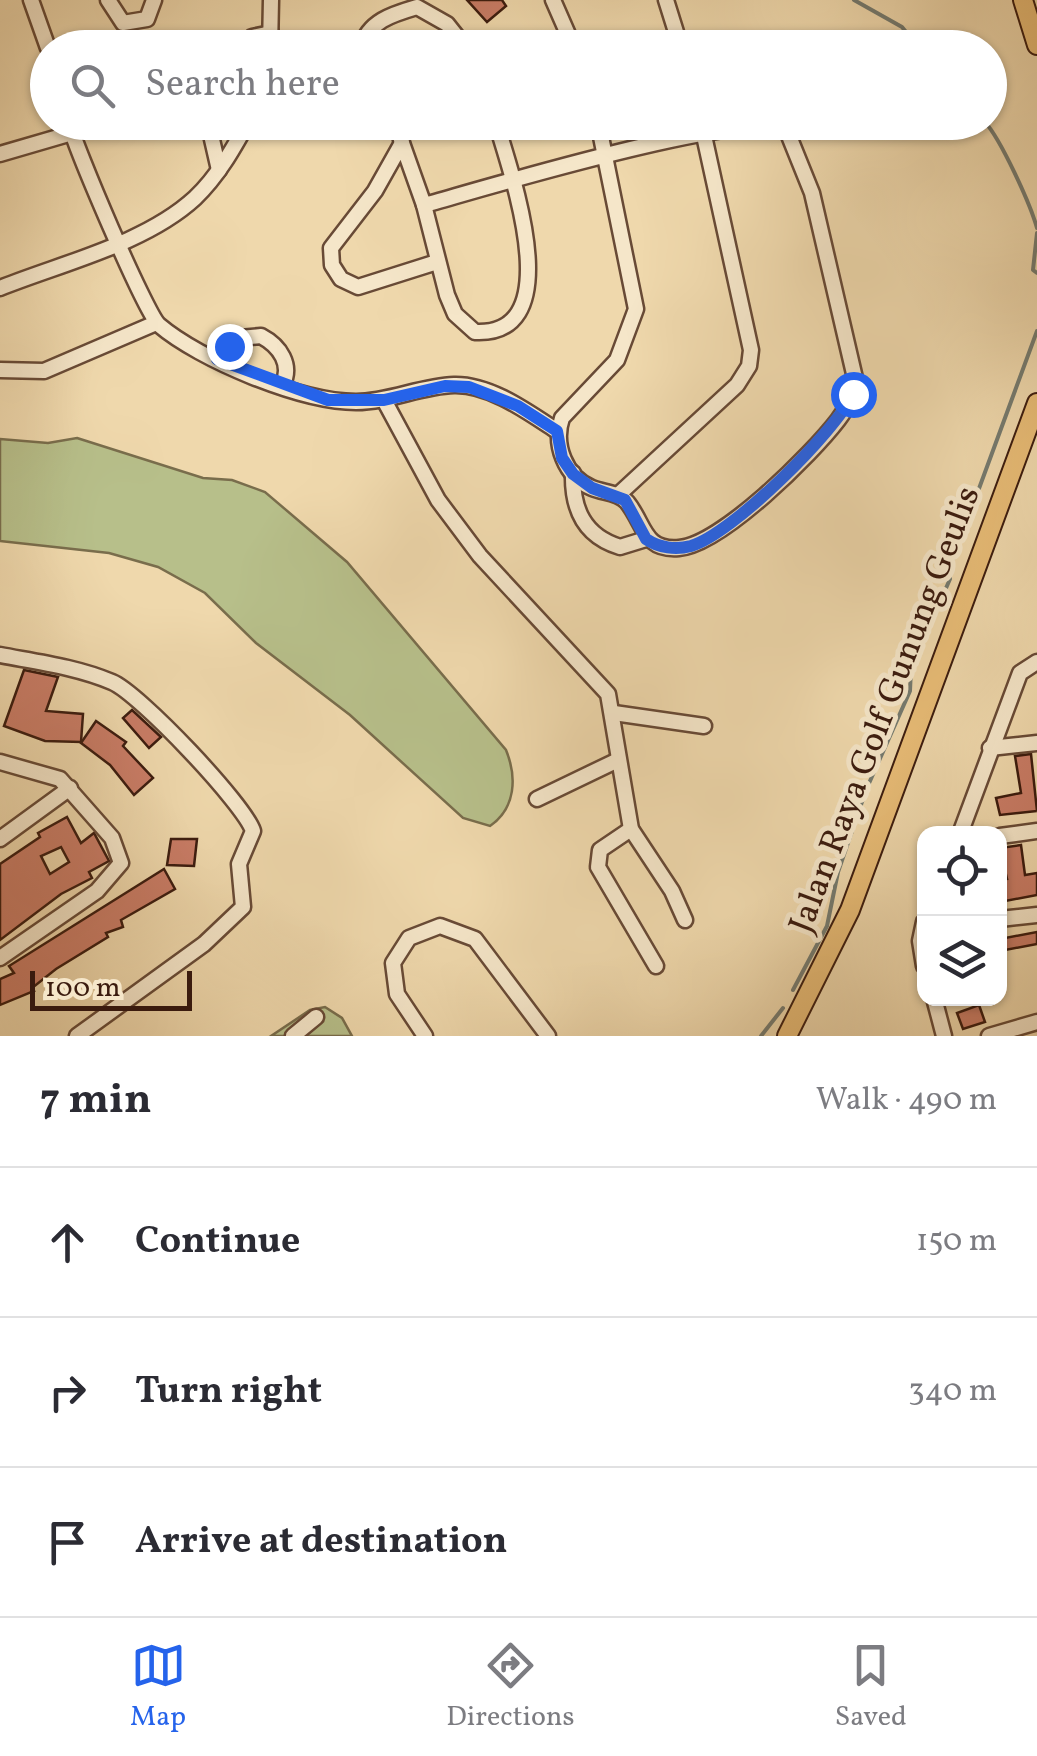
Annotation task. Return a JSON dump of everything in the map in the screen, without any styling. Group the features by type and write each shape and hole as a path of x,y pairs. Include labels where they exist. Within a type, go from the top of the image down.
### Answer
{"main road":[{"path":"1023,0 1037,45"},
{"name":"Jalan Raya Golf Gunung Geulis","path":"787,1036 850,910 1037,402"}],"street":[{"path":"31,0 42,30"},
{"path":"108,0 123,24 147,19 154,0"},
{"path":"271,0 271,30"},
{"path":"553,0 566,30"},
{"path":"666,0 675,30"},
{"path":"371,30 389,15 416,7 452,30"},
{"path":"0,154 38,140"},
{"path":"75,140 156,324 217,359 328,400 384,400 445,386 469,387 518,406 557,431"},
{"path":"212,140 219,170"},
{"path":"0,288 119,242 194,199 219,170 237,140"},
{"path":"401,140 455,314 466,326 489,332 504,327 520,313 528,296 529,275 501,140"},
{"path":"602,140 636,309 617,360 562,418 557,431 562,458 573,474 592,488 625,500 646,539"},
{"path":"424,205 664,140"},
{"path":"618,495 737,385 749,366 751,350 705,140"},
{"path":"573,474 574,503 584,525 596,536 620,547 646,539 677,548 717,532 825,435 848,405 854,385 852,350 812,193 791,140"},
{"path":"402,143 376,191 335,240 332,265 340,279 358,288 437,262"},
{"path":"0,370 44,372 156,324"},
{"path":"217,359 240,338 261,336 283,355 286,377 282,386"},
{"path":"384,400 456,524 500,583 595,676 608,694 614,714 616,761 631,829 672,891 685,920"},
{"path":"0,655 117,684 156,717 223,790 253,832 239,864 243,907 204,944 77,1036"},
{"path":"963,826 1020,673 1037,662"},
{"path":"614,714 704,726"},
{"path":"990,748 1037,743"},
{"path":"537,799 616,761"},
{"path":"0,762 44,772 70,788 117,847 118,872 0,958"},
{"path":"0,839 70,788"},
{"path":"631,829 600,850 598,868 656,966"},
{"path":"1007,835 1037,831"},
{"path":"1007,918 1037,914"},
{"path":"425,1036 397,994 393,963 409,938 440,926 474,938 548,1036"},
{"path":"936,1006 944,1036"},
{"path":"293,1036 316,1017"},
{"path":"989,1036 1037,1022"}],"green space":[{"path":"77,438 203,478 232,480 265,492 347,562 506,750 512,791 499,819 490,826 463,818 350,715 256,643 205,593 158,567 109,553 0,541 0,439 48,443"},
{"path":"325,1007 342,1018 352,1036 271,1036 310,1010"}],"building":[{"path":"467,0 502,0 506,6 487,22"},
{"path":"24,670 58,677 46,711 83,714 81,742 45,741 4,726"},
{"path":"132,710 161,737 149,748 123,718"},
{"path":"96,721 126,742 123,746 153,778 134,795 110,765 81,743"},
{"path":"1031,754 1037,811 1000,815 996,798 1021,793 1015,756"},
{"path":"67,817 81,843 94,833 109,861 89,872 92,878 61,894 0,940 0,864 40,837 38,833","holes":["61,847 69,862 50,874 41,856"]},
{"path":"171,839 197,839 194,866 167,865"},
{"path":"1021,845 1025,875 1037,873 1037,895 1007,901 1007,847"},
{"path":"164,869 175,889 121,920 123,927 106,933 108,937 56,969 32,988 34,991 0,1005 0,979 14,973 9,966"},
{"path":"1037,932 1037,944 1007,950 1007,938"},
{"path":"979,1006 985,1022 963,1029 957,1013"}],"waterway":[{"path":"854,0 904,30"},
{"path":"997,140 1037,228"},
{"path":"1037,233 1033,270 1037,273"},
{"path":"793,990 827,926 838,872 866,790 910,691 911,668 950,579 949,570 1037,331"},
{"path":"761,1036 783,1008"}],"route":[{"path":"229,346 217,359 328,400 384,400 457,385 518,406 557,431 562,458 580,482 618,495 638,520 646,539 677,548 704,540 756,500 825,435 853,394"}]}
